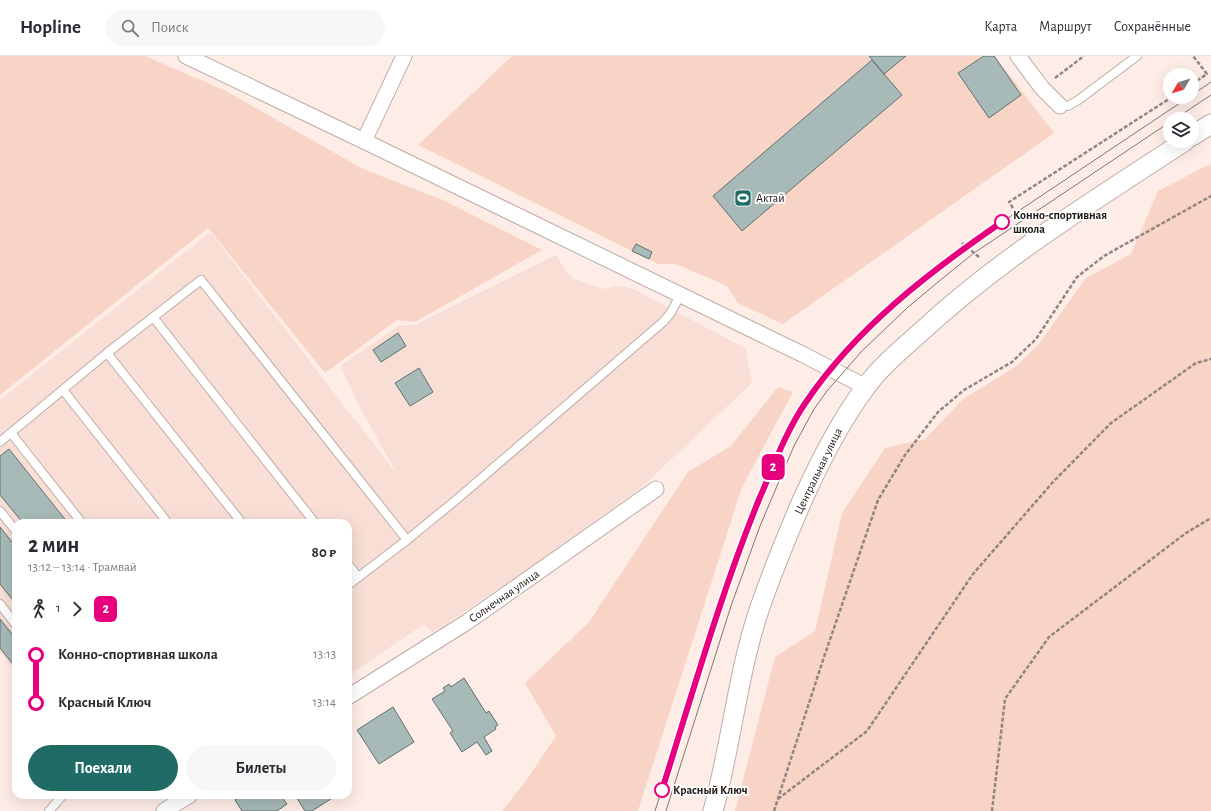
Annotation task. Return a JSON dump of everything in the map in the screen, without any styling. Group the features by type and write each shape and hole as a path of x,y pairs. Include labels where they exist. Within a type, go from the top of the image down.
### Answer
{"street":[{"path":"186,56 364,140 680,296 802,354 866,387"},
{"path":"364,140 404,56"},
{"path":"1018,56 1042,88 1060,106"},
{"path":"1199,132 1211,124"},
{"name":"Центральная улица","path":"713,811 720,784 736,699 758,615 785,539 820,460 841,424 866,387 890,360 954,302 1024,249 1175,148"},
{"name":"Солнечная улица","path":"352,694 468,622 656,489"},
{"path":"164,811 184,799"}],"lane":[{"path":"1060,106 1068,106 1077,101 1137,56"},
{"path":"0,442 107,353 201,280 407,540"},
{"path":"352,581 407,540 663,322 670,314 680,296"},
{"path":"153,317 312,519"},
{"path":"107,353 239,519"},
{"path":"63,390 165,519"},
{"path":"11,433 79,519"},
{"path":"0,511 12,525"},
{"path":"352,569 358,577"},
{"path":"0,604 12,620"},
{"path":"49,811 60,799"}],"path":[{"path":"1042,88 1084,56"},
{"path":"1193,56 1207,74 1199,79"},
{"path":"1013,208 1009,202 1163,103"},
{"path":"774,811 822,660 878,500 905,455 938,412 964,390 1012,362 1036,339 1077,277 1104,256 1211,196"},
{"path":"962,243 979,257"},
{"path":"778,799 867,731 973,574 1053,482 1111,423 1196,363 1211,359"},
{"path":"992,811 1005,699 1049,636 1186,532 1211,518"}],"shaded area":[{"path":"0,56 145,56 224,90 363,169 443,200 542,250 415,322 397,320 325,373 208,228 0,395"},
{"name":"Актай","path":"512,56 995,56 1054,133 783,324 738,303 727,286 676,264 658,264 418,145"},
{"path":"1210,164 1211,811 735,811 775,657 815,631 842,513 885,448 925,439 963,399 1015,367 1038,345 1086,278 1131,254 1158,191"},
{"path":"210,232 399,477 364,415 340,366 400,325 415,325 556,255 572,278 603,289 616,286 633,289 745,348 752,383 643,486 527,570 432,633 424,624 352,673 352,519 12,519 12,667 0,652 0,400"},
{"path":"778,387 793,392 742,487 638,811 502,811 526,781 556,736 525,683 589,622 688,472 731,446"}],"building":[{"path":"869,56 906,56 884,74"},
{"path":"984,56 994,56 1021,95 989,118 958,73"},
{"path":"872,60 902,95 742,231 713,196"},
{"path":"636,244 652,252 649,259 632,251"},
{"path":"398,333 406,346 381,362 373,350"},
{"path":"419,368 433,392 410,406 395,383"},
{"path":"9,449 65,519 20,519 0,495 0,456"},
{"path":"0,527 12,542 12,599 0,584"},
{"path":"0,619 12,634 12,663 0,648"},
{"path":"464,678 486,713 489,711 498,725 495,727 496,729 484,737 492,751 486,755 477,742 462,752 450,733 453,731 432,699 445,691 443,688 449,684 451,687"},
{"path":"393,707 414,742 379,764 357,730"},
{"path":"283,799 287,804 277,811 242,811 235,800"},
{"path":"298,799 331,799 312,811 305,811"}],"tram line":[{"path":"1199,90 1211,82"},
{"path":"1186,112 1211,95"},
{"path":"655,811 722,601 750,522 783,441 805,403 818,385 851,345 899,300 930,274 1002,222 1179,104"},
{"path":"666,811 731,606 760,526 794,446 814,409 827,391 862,351 907,308 974,253 1163,127"},
{"name":"2","path":"662,790 722,601 750,522 783,441 805,403 830,368 899,300 966,246 1002,222"}],"place":[{"name":"Актай","path":"743,198"},
{"name":"Конно-спортивная школа","path":"1002,222"},
{"name":"Красный Ключ","path":"662,790"}]}
